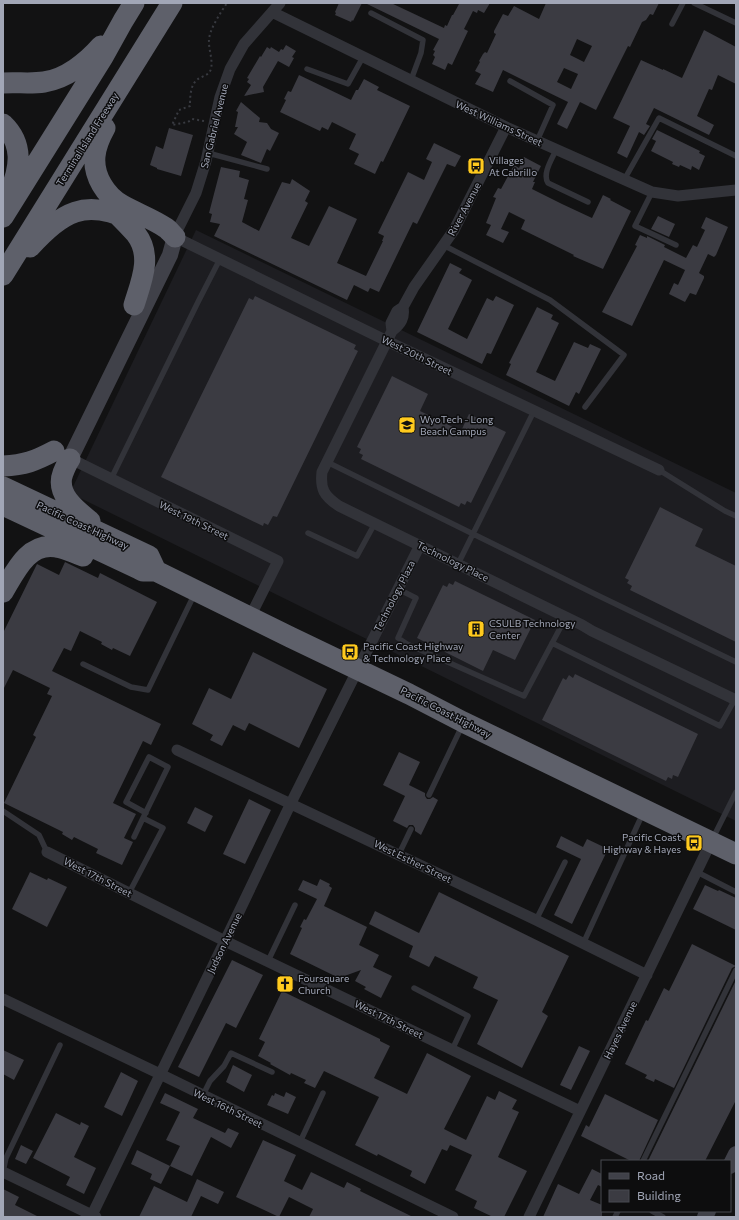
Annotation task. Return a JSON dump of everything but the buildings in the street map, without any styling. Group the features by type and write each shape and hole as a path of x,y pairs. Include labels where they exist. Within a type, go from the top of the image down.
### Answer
{"highway":[{"path":"3,217 103,57 134,3"},
{"name":"Terminal Island Freeway","path":"4,272 172,3"},
{"path":"3,83 43,82 67,74 87,60 123,21"},
{"path":"136,60 122,95 99,140 95,156 95,168 102,186 110,195 121,204 167,228 175,237"},
{"path":"3,124 11,132 15,141 19,161 16,179 3,206"},
{"path":"4,272 55,223 74,213 94,209 105,210 116,213 163,235 175,237"},
{"path":"116,213 136,234 141,243 144,255 144,272 134,305"},
{"path":"3,466 19,465 40,458 62,455 62,484 65,496 74,507 111,538"},
{"name":"Pacific Coast Highway","path":"3,487 149,556 147,570"},
{"name":"Pacific Coast Highway","path":"3,505 196,591 736,854"},
{"path":"3,592 26,557 34,550 42,547 58,547 89,558 147,570"}],"main road":[{"name":"San Gabriel Avenue","path":"62,455 170,254 175,237"},
{"name":"San Gabriel Avenue","path":"62,455 67,440 134,305"},
{"path":"731,1164 736,1154"}],"street":[{"name":"San Gabriel Avenue","path":"134,305 146,286 163,251 175,237 196,192 208,153 220,97 230,69 244,44 280,3"},
{"name":"West Williams Street","path":"272,12 506,127 652,192 678,196 736,190"},
{"name":"River Avenue","path":"390,336 392,323 397,311 404,307 414,287 454,230 506,127"},
{"name":"West 20th Street","path":"175,237 220,260 390,336 534,411 660,470"},
{"name":"Technology Place","path":"390,336 322,472 321,484 326,496 339,506 592,631 736,699"},
{"name":"West 19th Street","path":"62,455 278,561 250,617"},
{"name":"Technology Plaza","path":"358,669 420,545"},
{"name":"Judson Avenue","path":"93,1216 291,803 358,669"},
{"name":"West Esther Street","path":"177,750 399,854 647,975"},
{"name":"Hayes Avenue","path":"529,1217 711,842"},
{"name":"West 17th Street","path":"47,852 225,941 580,1112"},
{"name":"West 16th Street","path":"3,999 452,1217"},
{"path":"3,1172 93,1216"}],"lane":[{"path":"672,24 682,3"},
{"path":"694,3 736,23"},
{"path":"371,13 423,40 422,53 411,80"},
{"path":"307,69 348,84 363,57"},
{"path":"510,81 553,105 537,141"},
{"path":"624,180 659,118 736,156"},
{"path":"556,150 545,176 546,180 548,183 588,202"},
{"path":"208,153 267,169"},
{"path":"652,192 635,226 676,245"},
{"path":"443,245 550,300 624,355 585,407"},
{"path":"111,479 220,260"},
{"path":"458,564 534,411"},
{"path":"327,462 736,662"},
{"path":"660,470 736,516"},
{"path":"308,532 357,556 375,523"},
{"path":"398,589 416,598 398,638 407,644 524,696 566,617"},
{"path":"82,664 131,687 148,690 196,591"},
{"path":"552,643 720,726 736,699"},
{"path":"429,795 464,722"},
{"path":"129,893 163,828 144,815 126,802 149,757 168,767 144,815 134,837"},
{"path":"711,842 735,795"},
{"path":"583,944 644,809"},
{"path":"3,811 39,835 47,852"},
{"path":"399,854 411,829"},
{"path":"536,920 564,862"},
{"path":"697,872 736,892"},
{"path":"268,961 295,905"},
{"path":"643,1160 736,970"},
{"path":"414,988 468,1016 452,1050"},
{"path":"3,1172 6,1158 60,1045"},
{"path":"203,1095 210,1081 224,1066 231,1053 272,1072"},
{"path":"300,1142 323,1093"},
{"path":"654,1212 663,1217"}],"path":[{"path":"214,123 192,119 188,122 172,125 179,110 190,106 193,85 196,80 209,74 211,69 209,42 210,34 227,3"}],"shaded area":[{"path":"196,230 736,493 736,821 70,493"}],"place":[{"name":"Villages At Cabrillo","path":"476,166"},
{"name":"WyoTech - Long Beach Campus","path":"407,425"},
{"name":"CSULB Technology Center","path":"476,629"},
{"name":"Pacific Coast Highway & Technology Place","path":"350,652"},
{"name":"Pacific Coast Highway & Hayes","path":"694,843"},
{"name":"Foursquare Church","path":"285,984"}]}
